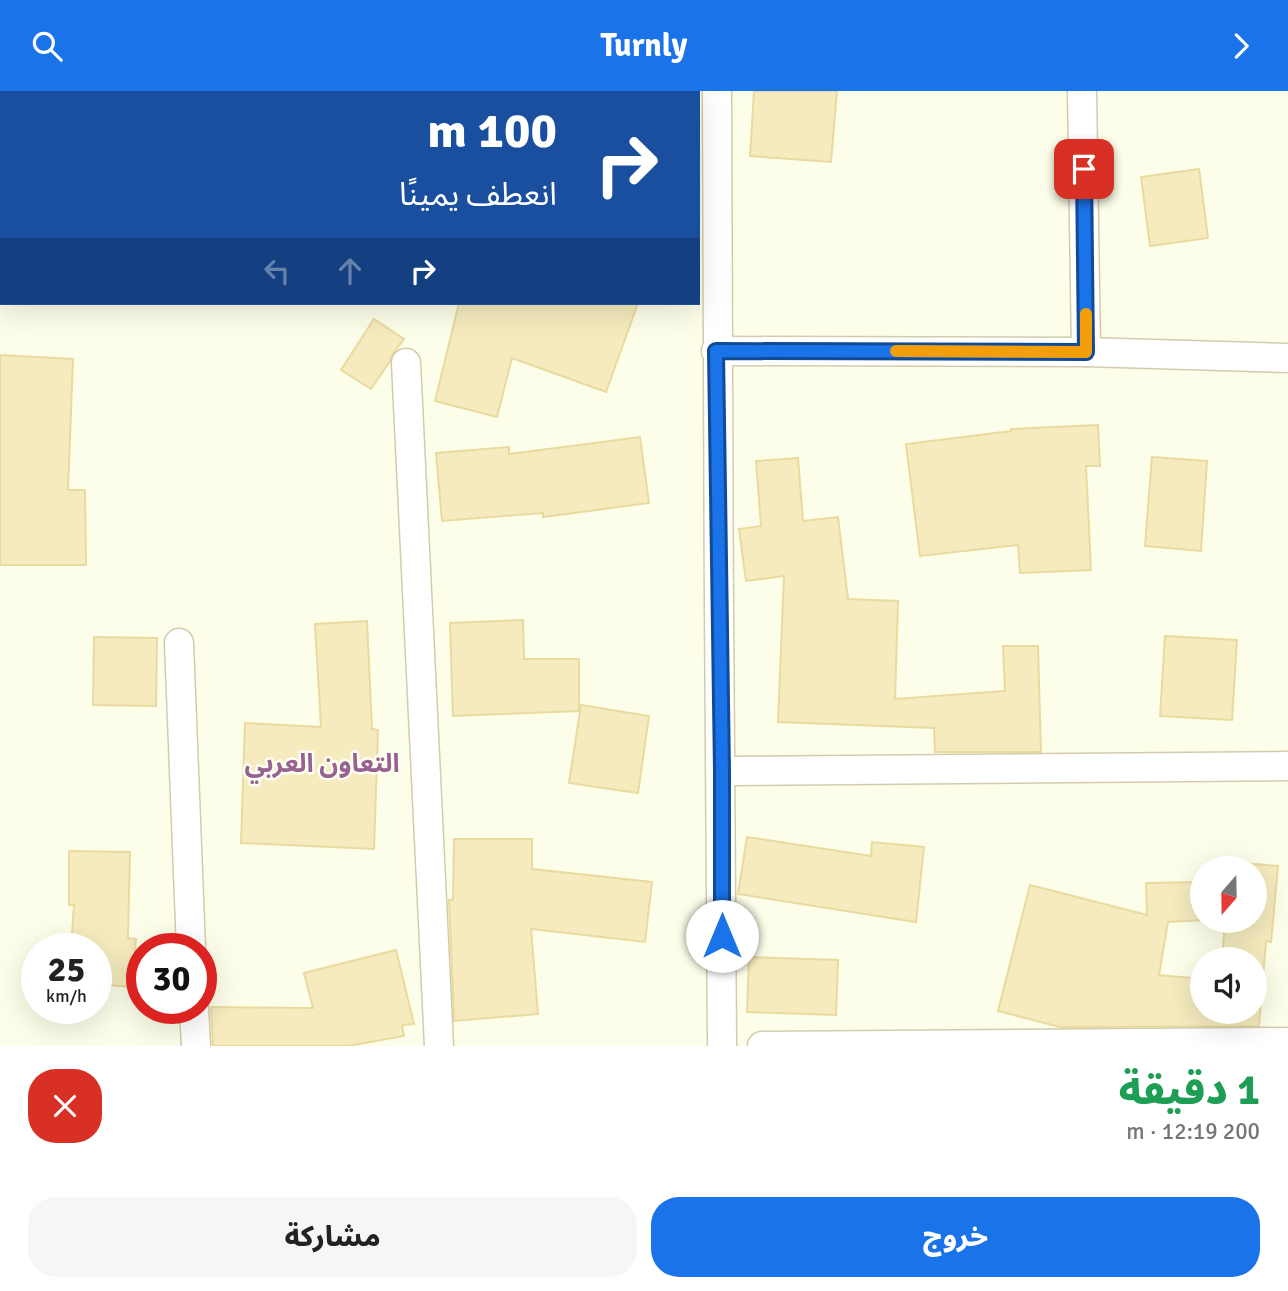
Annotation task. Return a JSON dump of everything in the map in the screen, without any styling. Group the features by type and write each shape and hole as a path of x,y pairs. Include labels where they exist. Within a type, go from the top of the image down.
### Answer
{"street":[{"path":"717,91 716,351 722,771 722,1046"},
{"path":"1082,91 1086,352"},
{"path":"716,351 1086,352 1288,358"},
{"path":"406,363 439,1046"},
{"path":"178,643 190,933"},
{"path":"722,771 1288,765"},
{"path":"195,1024 196,1046"},
{"path":"762,1046 1288,1042"}],"building":[{"path":"754,91 837,91 831,162 750,156"},
{"path":"1199,169 1208,238 1150,246 1141,177"},
{"path":"459,305 637,305 606,392 512,358 497,417 435,401"},
{"path":"374,319 404,339 371,389 341,370"},
{"path":"0,355 73,359 68,490 85,490 86,565 0,565"},
{"path":"1098,425 1100,466 1086,466 1091,570 1020,573 1018,545 920,556 906,444 1011,429"},
{"path":"640,437 649,503 543,517 543,513 442,521 436,453 509,447 509,454"},
{"path":"1152,457 1207,461 1201,551 1145,546"},
{"path":"798,458 803,521 838,517 848,599 898,601 895,699 1005,691 1003,646 1038,646 1041,752 935,752 934,728 778,722 784,576 746,581 739,529 761,526 756,461"},
{"path":"523,620 524,659 579,659 579,711 453,716 450,623"},
{"path":"367,621 372,729 378,730 374,849 241,843 245,723 321,727 315,624"},
{"path":"1165,636 1237,640 1232,720 1160,716"},
{"path":"94,637 157,638 156,706 93,705"},
{"path":"581,705 649,716 638,793 569,783"},
{"path":"747,837 871,856 872,842 924,847 916,922 738,894"},
{"path":"454,839 532,839 532,869 652,882 645,942 531,929 538,1014 454,1021 449,900 453,900"},
{"path":"69,851 130,852 126,986 112,985 112,933 72,933 74,905 69,905"},
{"path":"1267,865 1278,866 1271,942 1266,941 1266,947 1223,947 1224,933 1267,933"},
{"path":"1190,882 1190,921 1168,922 1159,975 1190,978 1190,1024 1259,1026 1060,1027 998,1011 1030,885 1147,915 1146,883"},
{"path":"396,950 414,1024 402,1025 404,1036 348,1046 213,1046 212,1024 217,1024 217,1007 313,1008 304,973"},
{"path":"749,957 838,960 836,1015 747,1012"}],"slow traffic":[{"path":"896,351 1086,352 1086,314"}],"district":[{"name":"التعاون العربي","path":"322,763"}],"route":[{"path":"722,936 716,351 1086,352 1084,169"}]}
